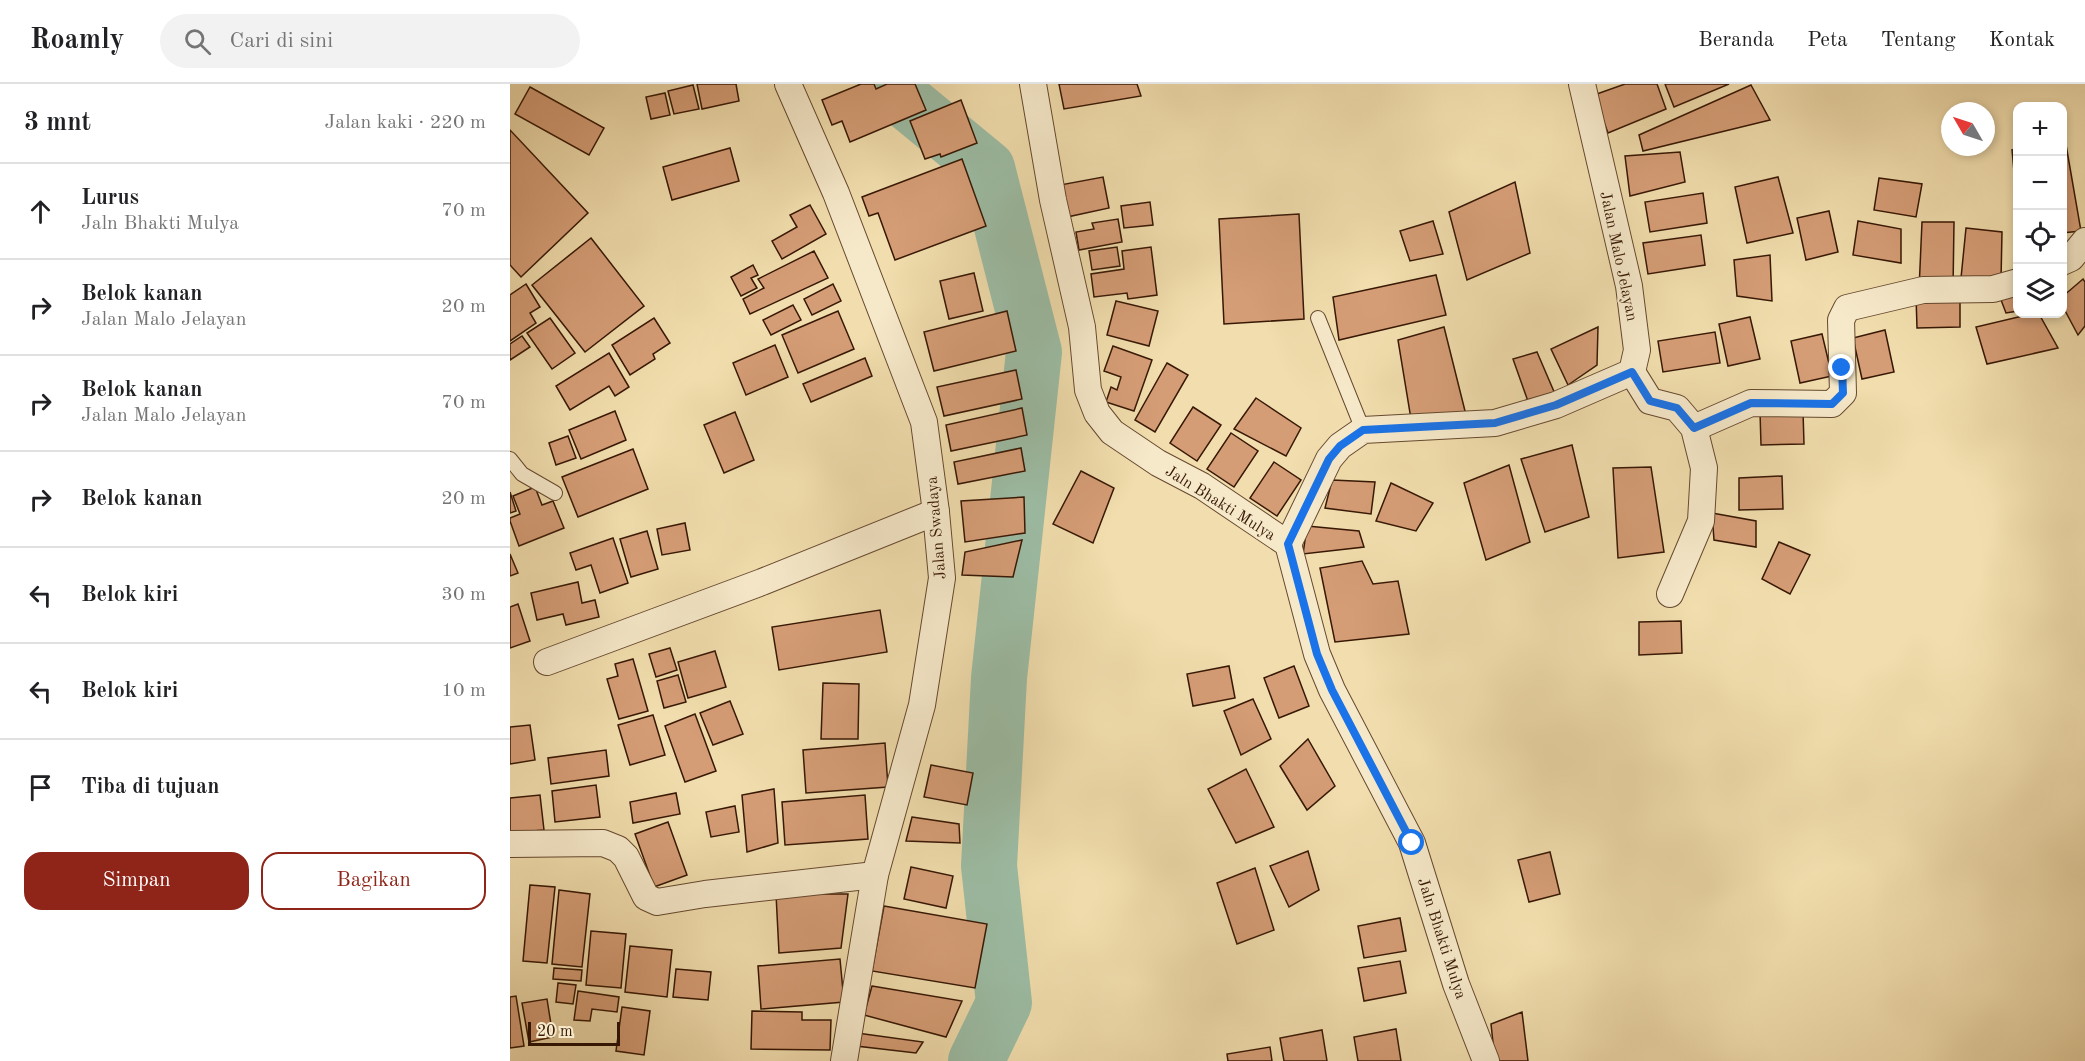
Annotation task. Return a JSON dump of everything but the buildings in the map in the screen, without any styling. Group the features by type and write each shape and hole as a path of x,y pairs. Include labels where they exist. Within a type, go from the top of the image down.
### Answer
{"street":[{"name":"Jalan Swadaya","path":"788,84 853,237 924,422 942,578 922,705 875,875 844,1061"},
{"name":"Jaln Bhakti Mulya","path":"1033,84 1053,200 1082,327 1088,390 1097,413 1112,432 1158,463 1202,486 1288,544 1317,654 1332,690 1412,843 1456,984 1486,1061"},
{"name":"Jalan Malo Jelayan","path":"1582,84 1629,286 1637,350 1632,372"},
{"path":"2067,260 2085,241"},
{"path":"1694,428 1751,403 1832,404 1843,393 1841,320 1847,308 1923,290 1994,289 2013,283"},
{"path":"1288,544 1329,459 1340,446 1363,430 1495,423 1556,405 1632,372 1650,401 1677,408 1694,428 1704,468 1701,521 1670,594"},
{"path":"547,662 762,582 936,512"},
{"path":"510,844 603,843 618,849 626,858 646,897 657,902 705,894 875,875"}],"lane":[{"path":"1318,318 1363,430"},
{"path":"510,459 522,474 555,493"}],"waterway":[{"path":"885,84 987,168 1034,352 999,678 989,866 1004,1003 976,1061"}],"route":[{"path":"1412,843 1332,690 1317,654 1288,544 1313,489 1329,459 1340,446 1363,430 1437,428 1495,423 1556,405 1632,372 1650,401 1677,408 1694,428 1751,403 1832,404 1843,393 1842,368"}]}
